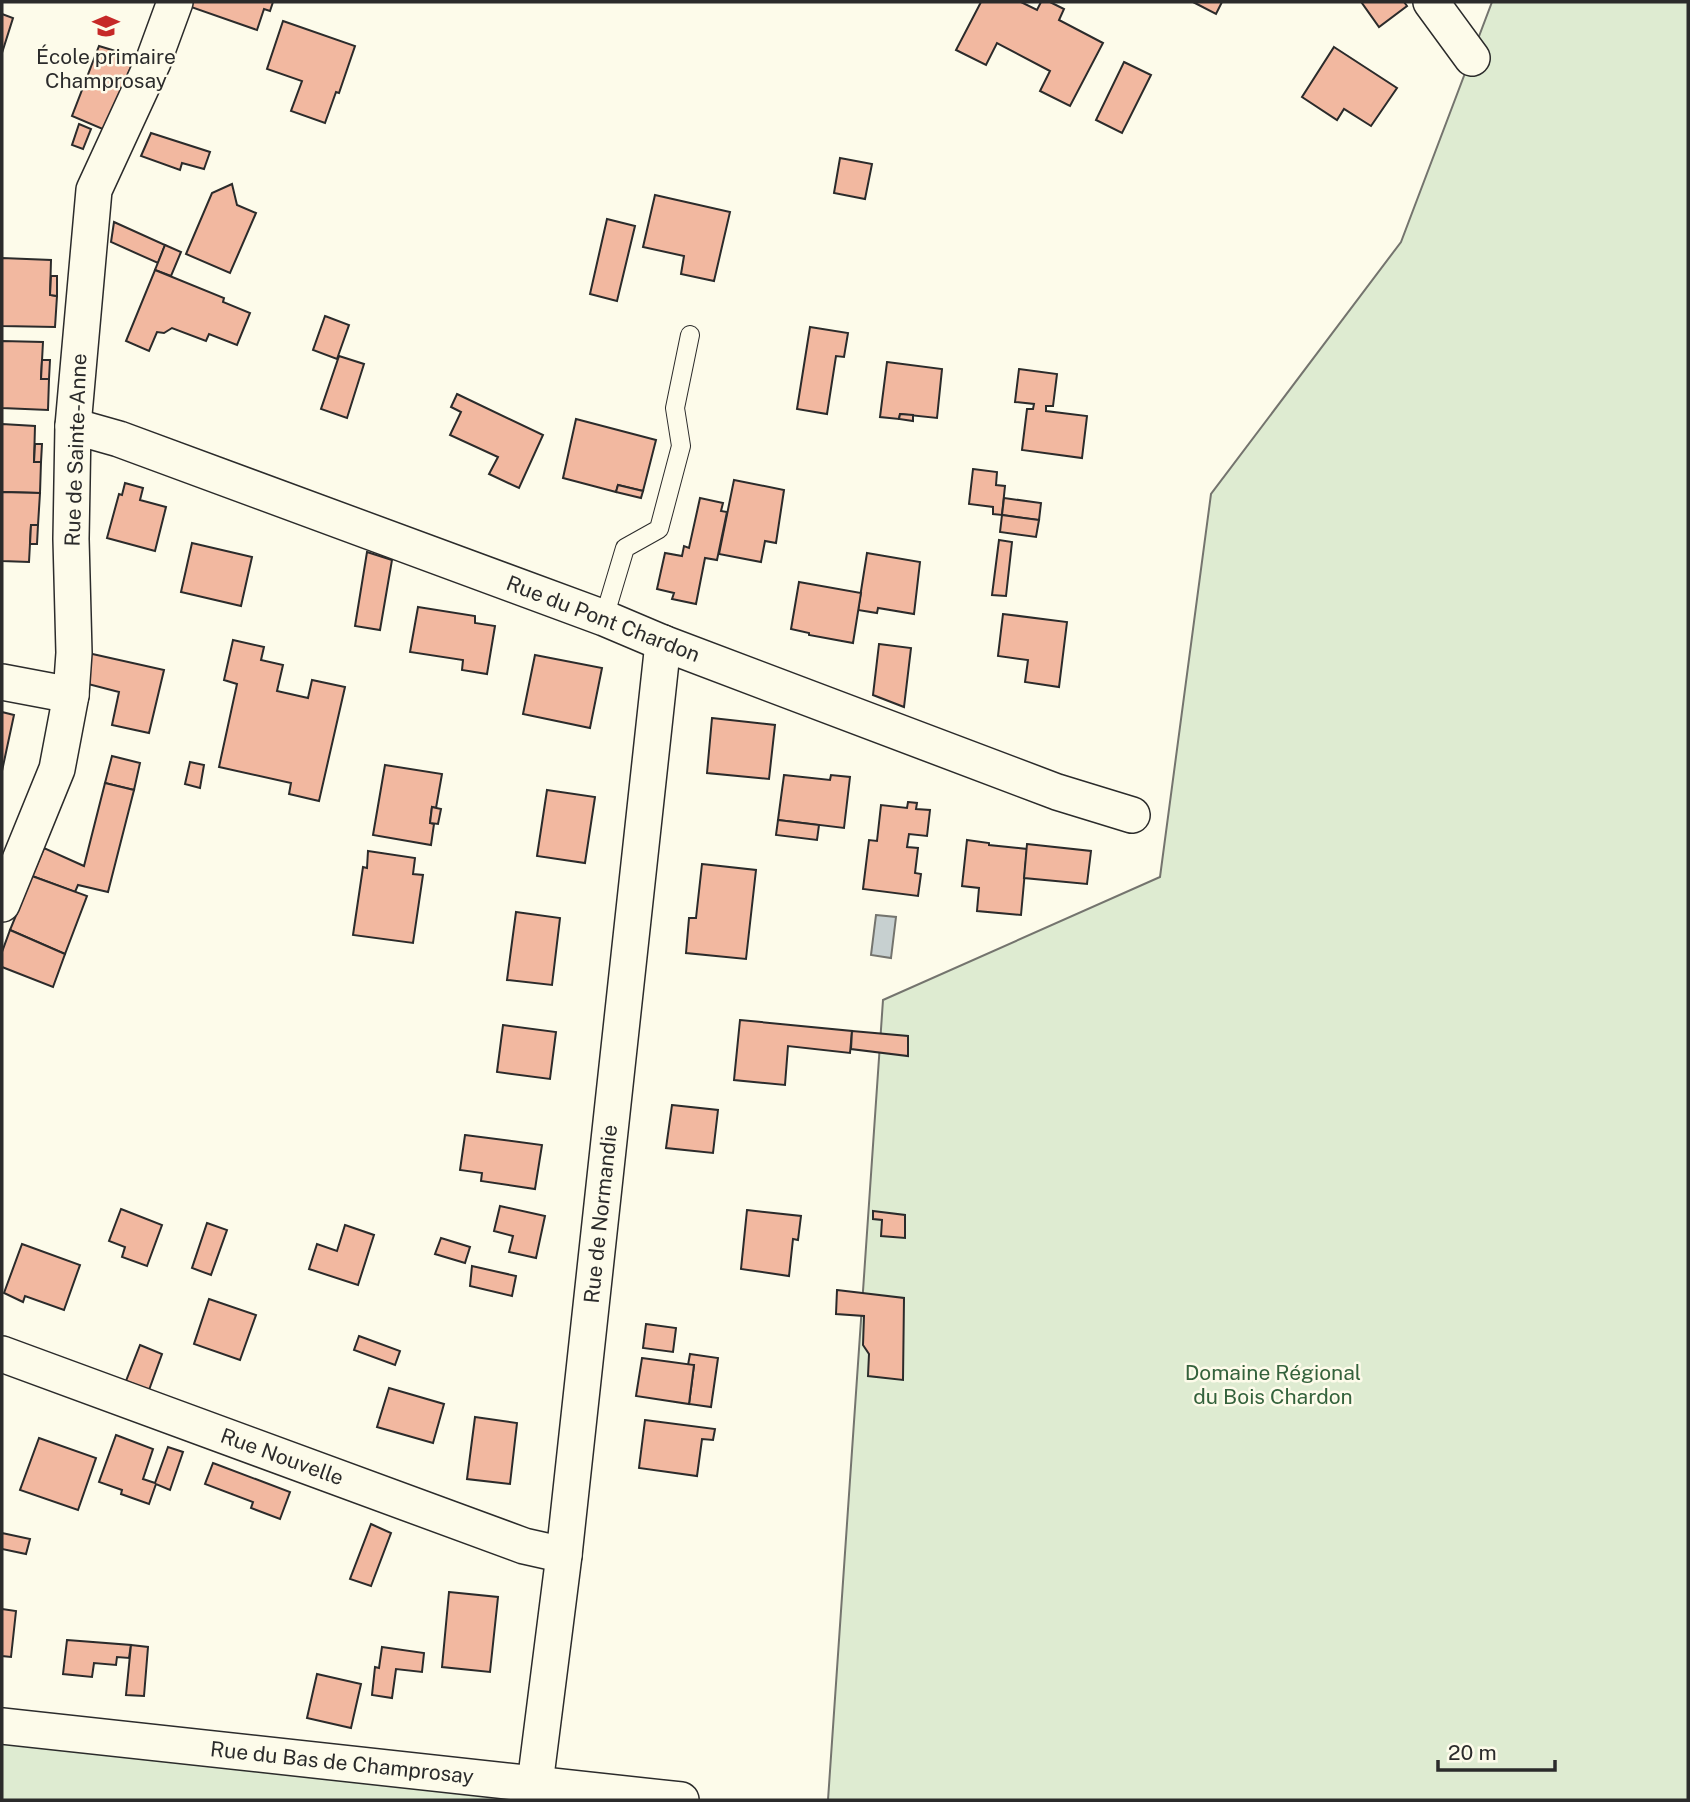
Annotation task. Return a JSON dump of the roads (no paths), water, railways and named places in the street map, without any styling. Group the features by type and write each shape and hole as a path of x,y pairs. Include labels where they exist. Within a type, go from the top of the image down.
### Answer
{"street":[{"name":"Rue de Sainte-Anne","path":"2,904 57,769 71,695 74,653 71,540 73,426 94,190 153,62 175,2"},
{"path":"1431,2 1472,58"},
{"name":"Rue du Pont Chardon","path":"73,426 119,439 604,618 663,643 1057,792 1132,815"},
{"name":"Rue de Normandie","path":"536,1784 564,1555 663,643"},
{"path":"2,682 71,695"},
{"name":"Rue Nouvelle","path":"2,1354 524,1546 564,1555"},
{"name":"Rue du Bas de Champrosay","path":"2,1726 681,1800"}],"lane":[{"path":"604,618 625,548 659,529 681,446 675,408 690,335"}],"place":[{"name":"École primaire Champrosay","path":"106,26"}],"park label":[{"name":"Domaine Régional du Bois Chardon","path":"1273,1385"}]}
